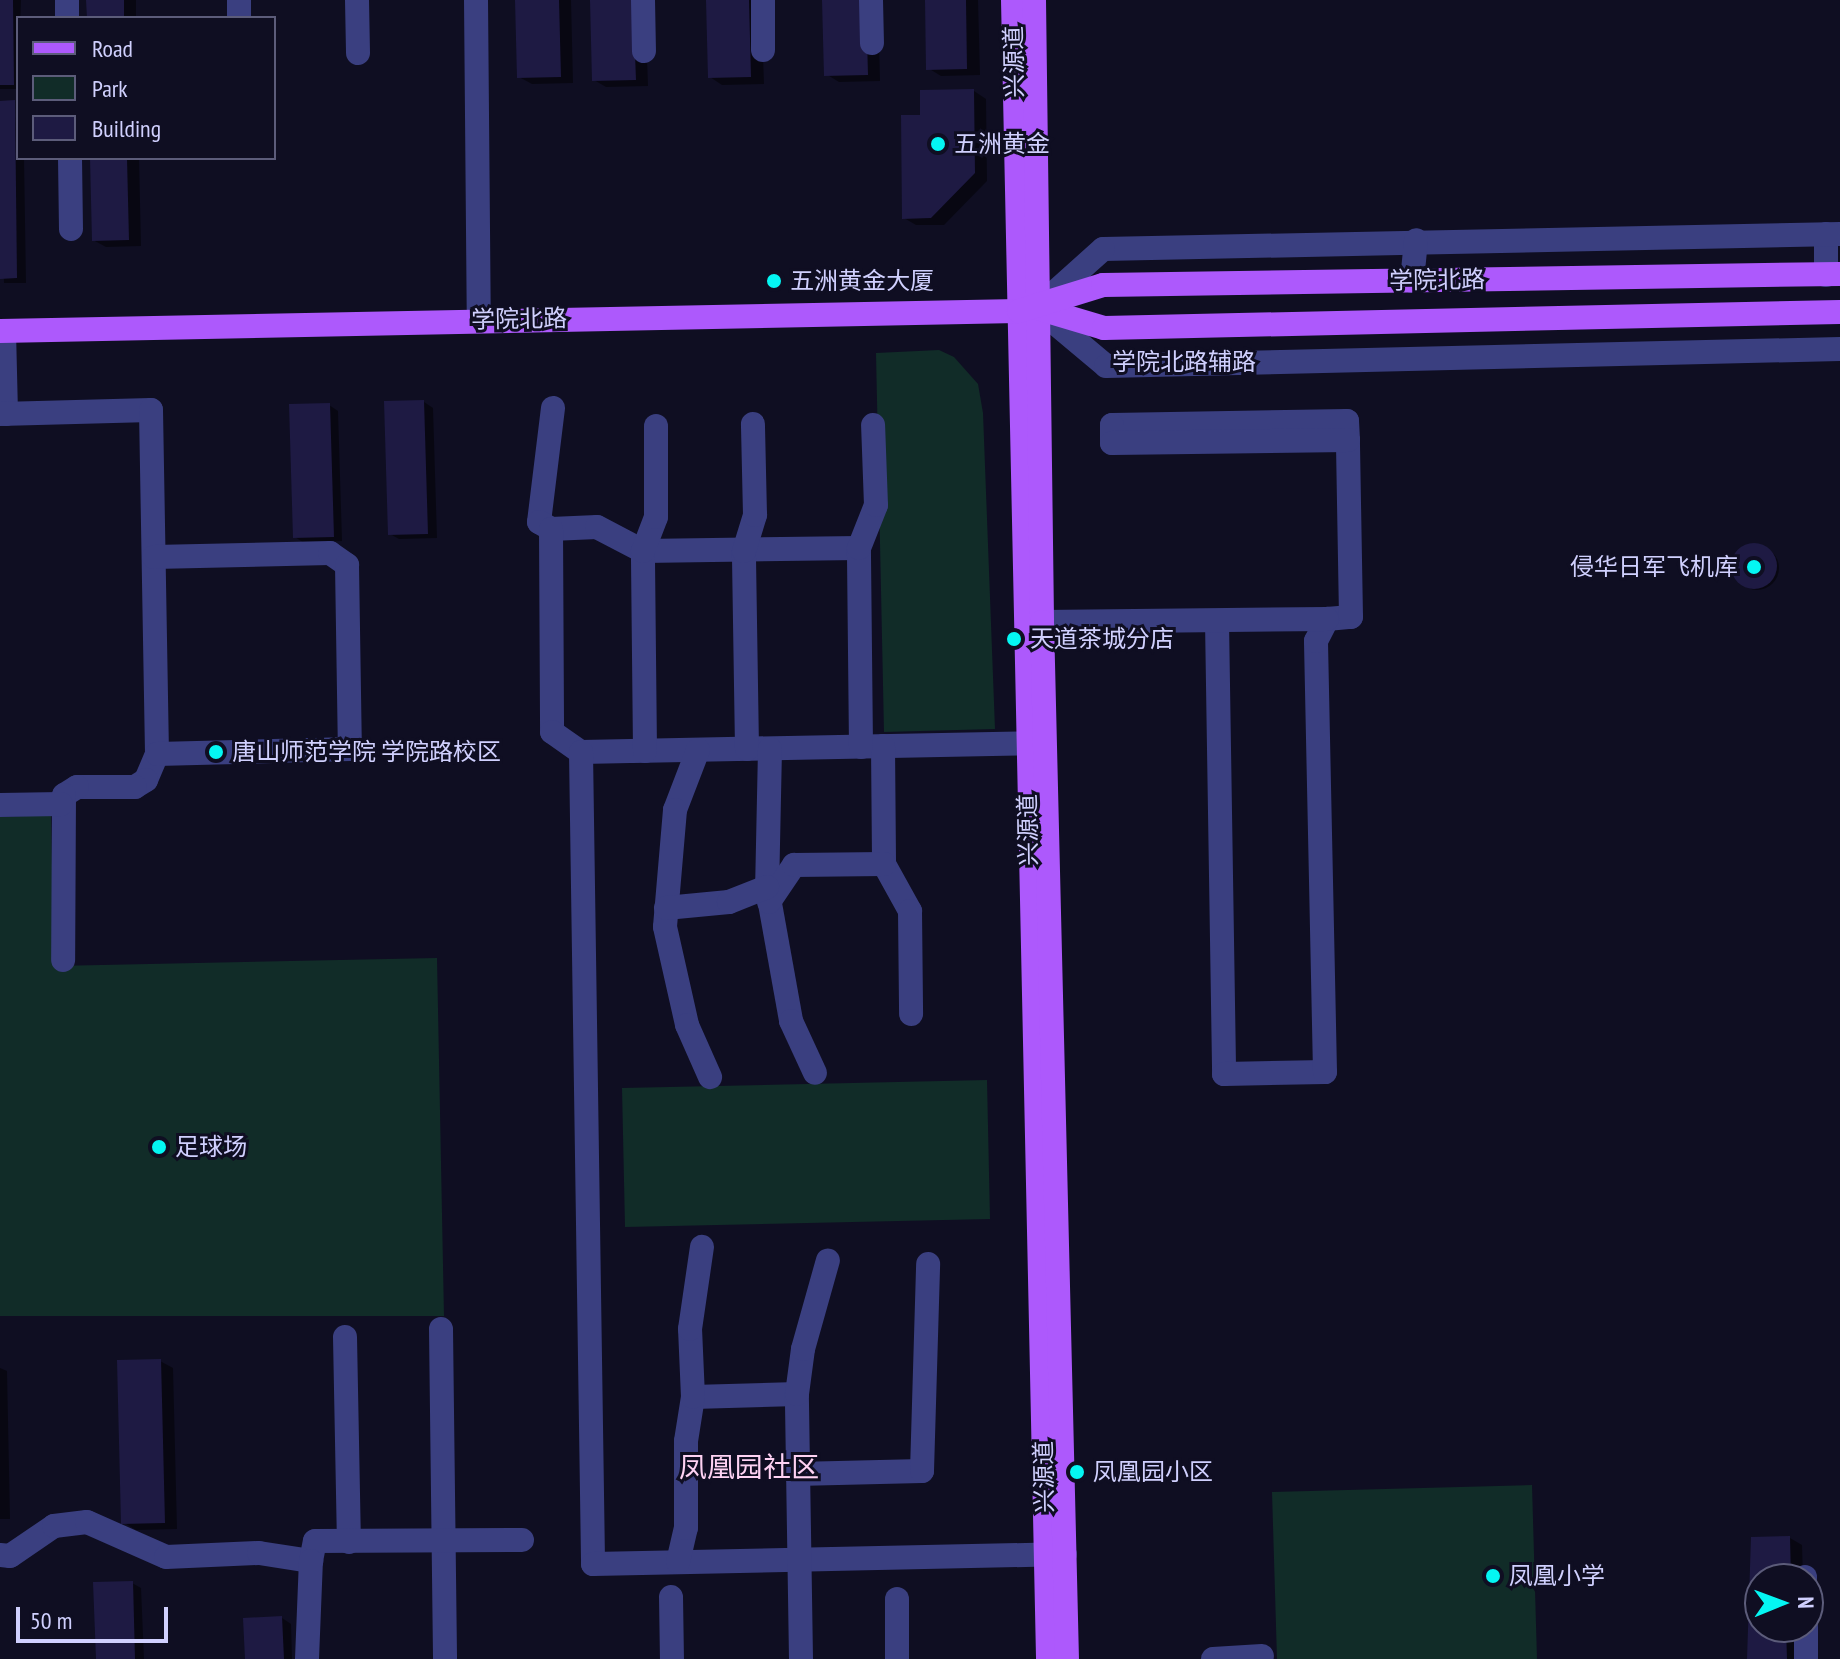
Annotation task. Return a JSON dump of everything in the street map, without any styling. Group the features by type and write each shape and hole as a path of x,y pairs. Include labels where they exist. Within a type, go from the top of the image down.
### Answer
{"main road":[{"name":"兴源道","path":"1013,0 1042,622 1035,744"},
{"name":"兴源道","path":"1034,0 1028,310 1035,744 1056,1554 1067,1659"},
{"name":"学院北路","path":"1028,310 1103,285 1833,274"},
{"path":"1833,274 1833,312"},
{"name":"学院北路","path":"2,331 1028,310 1104,328 1833,312"},
{"name":"兴源道","path":"1048,1659 1056,1554"}],"street":[{"path":"357,0 358,53"},
{"path":"476,0 479,320"},
{"path":"643,0 644,51"},
{"path":"763,0 763,50"},
{"path":"871,0 872,43"},
{"path":"70,160 71,229"},
{"path":"1028,310 1103,249 1416,240 1833,234 1833,274"},
{"path":"1412,281 1416,240"},
{"name":"学院北路辅路","path":"1028,310 1106,366 1834,349"},
{"path":"1833,312 1834,349"},
{"path":"1411,357 1412,321"},
{"path":"2,331 3,414 151,410 156,761 135,787 68,788 61,804 63,960"},
{"path":"553,408 539,522 551,529 597,527 643,551 859,548"},
{"path":"1042,622 1351,617 1348,440 1347,421 1112,425 1112,443 1348,440"},
{"path":"753,424 755,515 744,551 768,894 791,1021 815,1073"},
{"path":"873,425 876,505 859,548 872,747 884,864 910,911 911,1014"},
{"path":"645,751 643,551 656,517 656,426"},
{"path":"551,529 552,732 581,752 1035,744"},
{"path":"154,557 340,555 347,565 350,749 156,761"},
{"path":"1217,621 1224,1074 1325,1072 1316,641 1327,619"},
{"path":"698,750 675,810 665,927 687,1025 710,1077"},
{"path":"581,752 593,1564 1056,1554"},
{"path":"0,805 61,804"},
{"path":"666,908 729,902 768,894 794,865 884,864"},
{"path":"678,1562 686,1528 686,1441 693,1397 690,1329 702,1247"},
{"path":"801,1659 797,1394 803,1349 828,1260"},
{"path":"796,1474 922,1471 928,1264"},
{"path":"441,1329 445,1659"},
{"path":"345,1337 349,1542"},
{"path":"693,1397 797,1394"},
{"path":"0,1555 10,1556 54,1526 87,1522 166,1557 259,1553 311,1561"},
{"path":"307,1659 311,1561 315,1541 522,1540"},
{"path":"671,1597 672,1659"},
{"path":"897,1599 897,1659"},
{"path":"1213,1659 1262,1656"}],"green space":[{"path":"939,350 954,357 978,384 983,413 995,729 884,732 876,353"},
{"path":"51,815 54,966 437,958 444,1316 0,1316 0,817"},
{"path":"987,1080 990,1219 625,1227 622,1088"},
{"path":"1532,1485 1537,1659 1277,1659 1272,1492"}],"building":[{"path":"0,0 13,0 14,85 0,85"},
{"path":"86,0 124,0 124,16 87,16"},
{"path":"515,0 559,0 561,77 517,78"},
{"path":"590,0 633,0 636,80 592,81"},
{"path":"706,0 749,0 751,77 708,78"},
{"path":"822,0 866,0 868,75 824,76"},
{"path":"925,0 966,0 967,69 926,70"},
{"name":"五洲黄金","path":"974,89 975,173 931,218 902,219 901,115 920,115 920,90"},
{"path":"15,100 17,278 0,279 0,101"},
{"path":"90,160 127,160 129,240 92,241"},
{"path":"424,400 428,534 388,535 384,401"},
{"path":"330,403 334,537 293,538 289,404"},
{"name":"侵华日军飞机库","path":"1754,543 1770,550 1777,566 1770,582 1754,589 1738,582 1731,566 1738,550"},
{"path":"161,1359 165,1523 121,1524 117,1360"},
{"path":"1790,1536 1791,1563 1750,1563 1751,1537"},
{"path":"133,1581 135,1659 96,1659 93,1582"},
{"path":"282,1616 284,1659 245,1659 243,1618"},
{"path":"1748,1643 1786,1643 1787,1659 1747,1659"}],"place":[{"name":"五洲黄金","path":"938,144"},
{"name":"五洲黄金大厦","path":"774,281"},
{"name":"侵华日军飞机库","path":"1754,567"},
{"name":"天道茶城分店","path":"1014,639"},
{"name":"唐山师范学院 学院路校区","path":"216,752"},
{"name":"足球场","path":"159,1147"},
{"name":"凤凰园小区","path":"1077,1472"},
{"name":"凤凰小学","path":"1493,1576"}],"district":[{"name":"凤凰园社区","path":"749,1467"}]}
